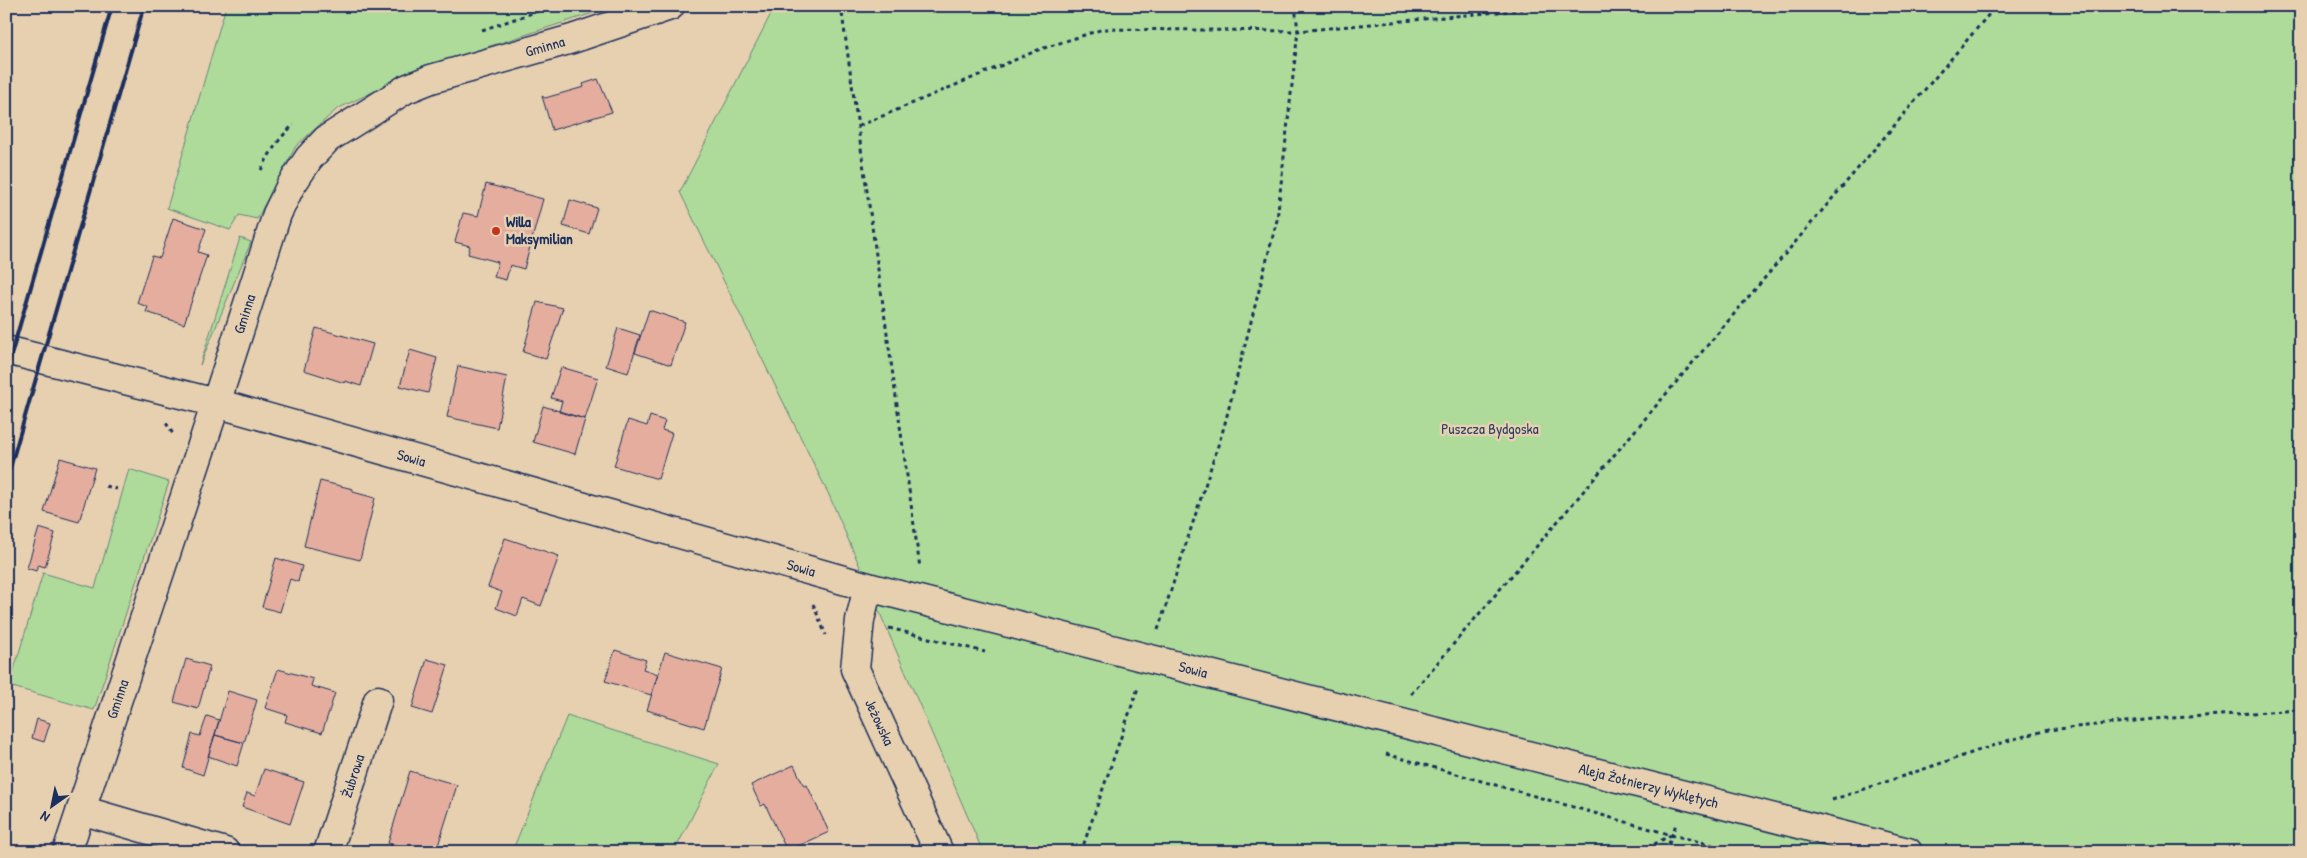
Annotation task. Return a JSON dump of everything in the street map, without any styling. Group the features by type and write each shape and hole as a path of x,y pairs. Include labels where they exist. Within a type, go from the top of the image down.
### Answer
{"street":[{"name":"Gminna","path":"67,852 277,214 290,187 310,158 327,139 385,101 431,79 572,39 670,6"},
{"name":"Sowia","path":"6,350 216,403 868,587 1148,660 1390,719"},
{"name":"Jeżowska","path":"868,587 860,620 855,669 939,852"},
{"name":"Żubrowa","path":"328,852 378,700"},
{"name":"Aleja Żołnierzy Wyklętych","path":"1390,719 1908,852"},
{"path":"81,810 225,852"}],"path":[{"path":"841,6 925,601"},
{"path":"1081,852 1148,660 1224,427 1276,220 1298,31 1295,6"},
{"path":"859,126 1038,50 1103,29 1298,31 1560,6"},
{"path":"1390,719 1996,6"},
{"path":"106,486 117,489"},
{"path":"1812,828 1818,811 1825,803 1840,796 2010,740 2048,730 2136,720 2301,710"},
{"path":"1640,852 1672,835"}],"green space":[{"path":"226,6 615,6 425,67 337,109 296,146 257,219 239,215 230,230 167,208"},
{"name":"Puszcza Bydgoska","path":"775,6 2301,6 2301,852 983,852 829,495 680,192"},
{"path":"240,238 251,242 200,365"},
{"path":"129,469 169,482 94,710 9,686 43,573 95,588"},
{"path":"567,716 719,764 674,852 512,852"}],"building":[{"path":"598,79 612,112 552,130 542,96 545,98 584,87 583,84"},
{"name":"Willa Maksymilian","path":"486,184 543,199 524,269 510,265 506,280 494,277 498,262 468,254 470,246 455,242 463,213 478,216"},
{"path":"570,200 597,208 589,234 563,226"},
{"path":"173,218 206,229 198,252 207,255 184,324 146,312 148,307 137,303 152,256 160,258"},
{"path":"537,302 563,308 546,359 523,352"},
{"path":"649,310 685,322 671,365 635,353"},
{"path":"316,328 373,344 361,386 304,370"},
{"path":"618,328 640,335 628,373 606,366"},
{"path":"410,350 437,358 428,393 400,386"},
{"path":"458,366 507,377 497,428 447,417"},
{"path":"561,367 598,378 585,419 559,412 562,401 551,398"},
{"path":"543,406 585,419 575,454 533,442"},
{"path":"650,416 665,421 662,430 672,433 658,479 614,466 628,420 647,426"},
{"path":"60,458 95,468 79,522 44,512"},
{"path":"320,481 353,489 353,492 375,498 360,560 304,546"},
{"path":"39,528 55,533 45,567 38,565 36,571 27,568"},
{"path":"505,538 559,556 541,606 523,599 517,616 496,608 502,592 488,587"},
{"path":"276,558 302,566 298,582 290,579 280,612 262,607"},
{"path":"615,650 646,660 643,669 658,674 651,695 605,681"},
{"path":"665,652 722,669 704,728 647,710"},
{"path":"186,659 210,666 198,709 174,702"},
{"path":"427,659 448,665 432,714 412,708"},
{"path":"278,669 313,679 311,686 335,693 322,733 285,722 287,715 265,708"},
{"path":"228,691 257,700 244,743 215,735"},
{"path":"207,716 219,720 203,775 183,768 192,734 200,736"},
{"path":"37,719 50,723 44,742 32,738"},
{"path":"215,735 244,743 237,766 208,756"},
{"path":"794,765 804,786 807,785 829,832 787,851 765,804 761,806 751,785"},
{"path":"264,769 304,782 290,824 242,807 247,793 255,796"},
{"path":"410,771 457,785 436,852 417,852 388,843"},
{"path":"391,844 417,852 388,852"}],"railway":[{"path":"6,373 112,6"},
{"path":"6,482 144,6"}],"place":[{"name":"Willa Maksymilian","path":"496,231"}]}
